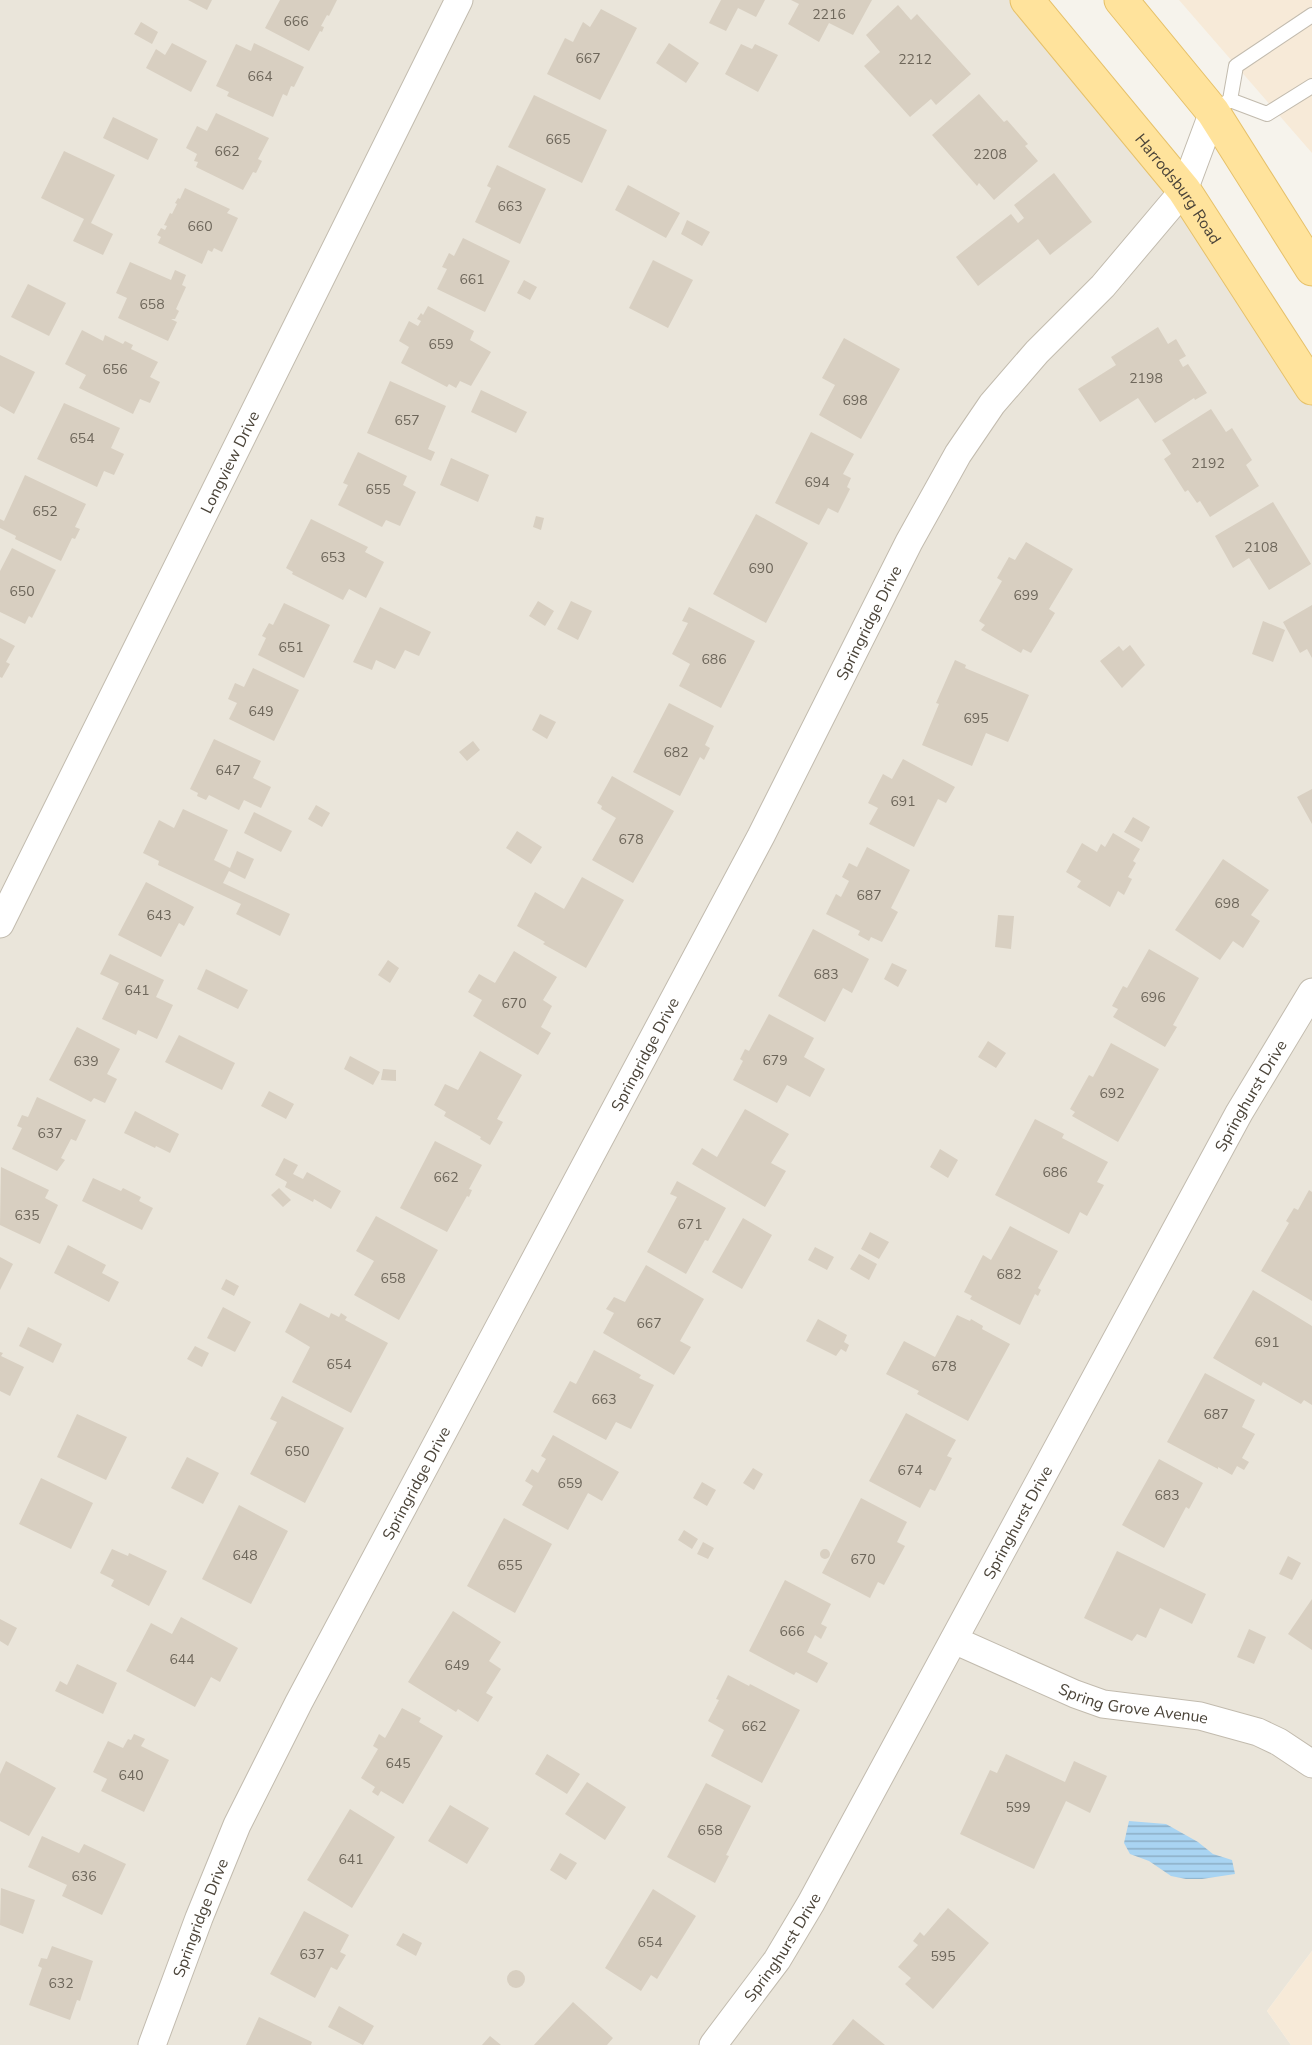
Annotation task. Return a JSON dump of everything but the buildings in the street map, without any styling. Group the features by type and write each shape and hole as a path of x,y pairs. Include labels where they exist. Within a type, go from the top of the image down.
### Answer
{"main road":[{"name":"Harrodsburg Road","path":"1028,0 1184,190 1312,388"},
{"path":"1121,0 1221,106 1312,269"}],"street":[{"name":"Longview Drive","path":"0,924 459,0"},
{"name":"Springridge Drive","path":"152,2045 199,1918 237,1825 299,1702 761,836 920,522 958,454 992,404 1037,352 1103,286 1184,190 1221,106"},
{"name":"Springhurst Drive","path":"714,2045 777,1960 806,1912 1239,1113 1312,992"},
{"name":"Spring Grove Avenue","path":"954,1640 1075,1694 1103,1704 1200,1716 1258,1732 1279,1742 1312,1764"}],"lane":[{"path":"1312,15 1236,66 1221,106 1267,114 1312,86"}],"shaded area":[{"path":"0,0 1027,0 1312,388 1312,1951 1267,2011 1291,2045 0,2045"},
{"path":"1179,0 1312,0 1312,153"},
{"path":"1312,1951 1312,2045 1291,2045 1267,2011"}],"water":[{"path":"1129,1821 1166,1824 1198,1842 1213,1854 1232,1860 1235,1874 1202,1879 1171,1876 1149,1861 1130,1854 1124,1843"}]}
